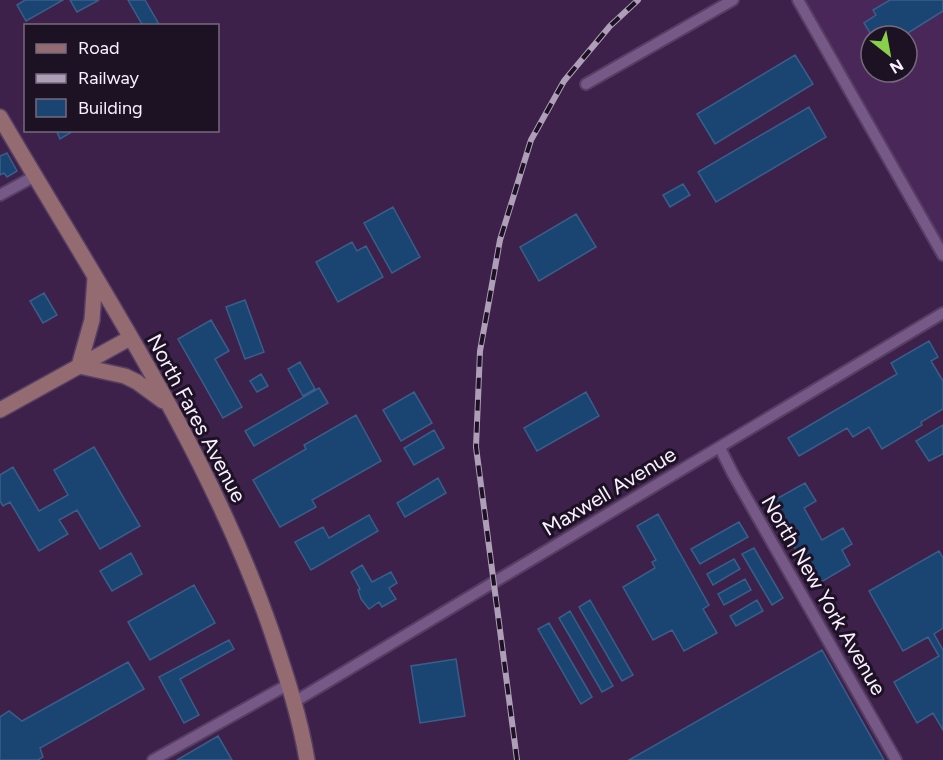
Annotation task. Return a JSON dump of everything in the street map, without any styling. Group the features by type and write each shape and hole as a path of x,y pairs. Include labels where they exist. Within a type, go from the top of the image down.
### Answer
{"street":[{"path":"586,84 733,0"},
{"path":"798,0 943,255"},
{"name":"North Fares Avenue","path":"0,117 168,404 231,527 260,598 289,684 307,760"},
{"path":"0,195 35,176"},
{"path":"79,366 92,320 95,278"},
{"name":"Maxwell Avenue","path":"294,702 943,313"},
{"path":"0,410 130,338"},
{"path":"79,366 124,376 137,382 168,404"},
{"name":"North New York Avenue","path":"720,448 896,760"},
{"path":"153,760 289,684"}],"shaded area":[{"path":"794,0 943,0 943,256"}],"building":[{"path":"25,0 63,0 26,21 17,5"},
{"path":"70,0 99,0 77,12"},
{"path":"128,0 145,0 159,24 142,24"},
{"path":"890,0 943,0 943,11 919,26 919,24 865,24 876,15 873,10"},
{"path":"795,55 813,84 715,144 697,114"},
{"path":"809,107 826,137 716,202 698,172"},
{"path":"57,132 72,132 60,139"},
{"path":"7,153 17,171 7,177 4,173 0,175 0,156"},
{"path":"683,184 690,195 670,207 663,195"},
{"path":"393,207 420,257 392,273 364,223"},
{"path":"576,214 596,247 539,281 520,247"},
{"path":"352,242 357,251 366,246 383,277 338,302 316,262"},
{"path":"44,293 57,315 43,323 30,301"},
{"path":"245,300 264,352 245,359 226,307"},
{"path":"211,320 229,351 215,359 242,407 223,418 178,339"},
{"path":"929,341 938,357 931,361 943,381 943,409 921,422 922,425 882,449 869,427 853,437 847,428 799,456 788,438 897,374 891,363"},
{"path":"300,362 315,389 303,396 288,369"},
{"path":"261,374 268,386 257,392 250,381"},
{"path":"319,388 328,403 254,446 245,431"},
{"path":"414,392 432,423 401,441 383,410"},
{"path":"586,392 599,416 537,451 524,428"},
{"path":"356,415 381,461 312,500 316,507 280,527 253,480 306,449 304,445"},
{"path":"943,425 943,454 929,461 916,441"},
{"path":"434,430 444,448 414,465 404,448"},
{"path":"94,447 140,526 100,549 77,510 59,520 68,534 39,551 10,502 3,506 0,501 0,475 13,467 39,511 68,495 54,470"},
{"path":"438,478 446,493 405,517 397,503"},
{"path":"805,483 816,501 804,508 822,540 843,528 852,544 842,550 850,565 816,585 769,503"},
{"path":"658,514 709,605 703,609 717,633 684,651 672,630 653,640 623,587 655,568 652,562 656,560 637,526"},
{"path":"369,515 378,531 311,570 295,542 323,527 329,538"},
{"path":"739,522 748,537 700,564 691,549"},
{"path":"754,548 783,598 772,605 742,554"},
{"path":"939,551 943,558 943,628 934,634 943,650 943,730 933,713 917,723 894,682 939,656 928,637 903,651 869,591"},
{"path":"131,553 142,574 112,591 100,571"},
{"path":"734,559 740,569 713,585 707,574"},
{"path":"362,565 372,582 391,572 397,583 389,588 396,599 382,607 379,602 369,609 361,599 358,590 360,589 351,572"},
{"path":"745,579 751,590 724,605 718,594"},
{"path":"194,585 215,623 150,660 128,622"},
{"path":"590,600 633,675 622,681 579,607"},
{"path":"757,600 763,611 736,626 730,616"},
{"path":"570,611 613,686 602,692 559,618"},
{"path":"549,623 592,697 581,704 538,629"},
{"path":"229,640 234,649 180,679 199,715 184,723 159,677"},
{"path":"822,650 884,760 629,760"},
{"path":"456,659 465,716 420,723 411,666"},
{"path":"128,662 144,689 40,748 43,757 38,760 0,760 0,717 9,711 22,721"},
{"path":"218,736 232,760 177,760"}],"railway":[{"path":"517,760 476,447 480,351 500,240 531,140 564,81 610,26 638,0"}]}
